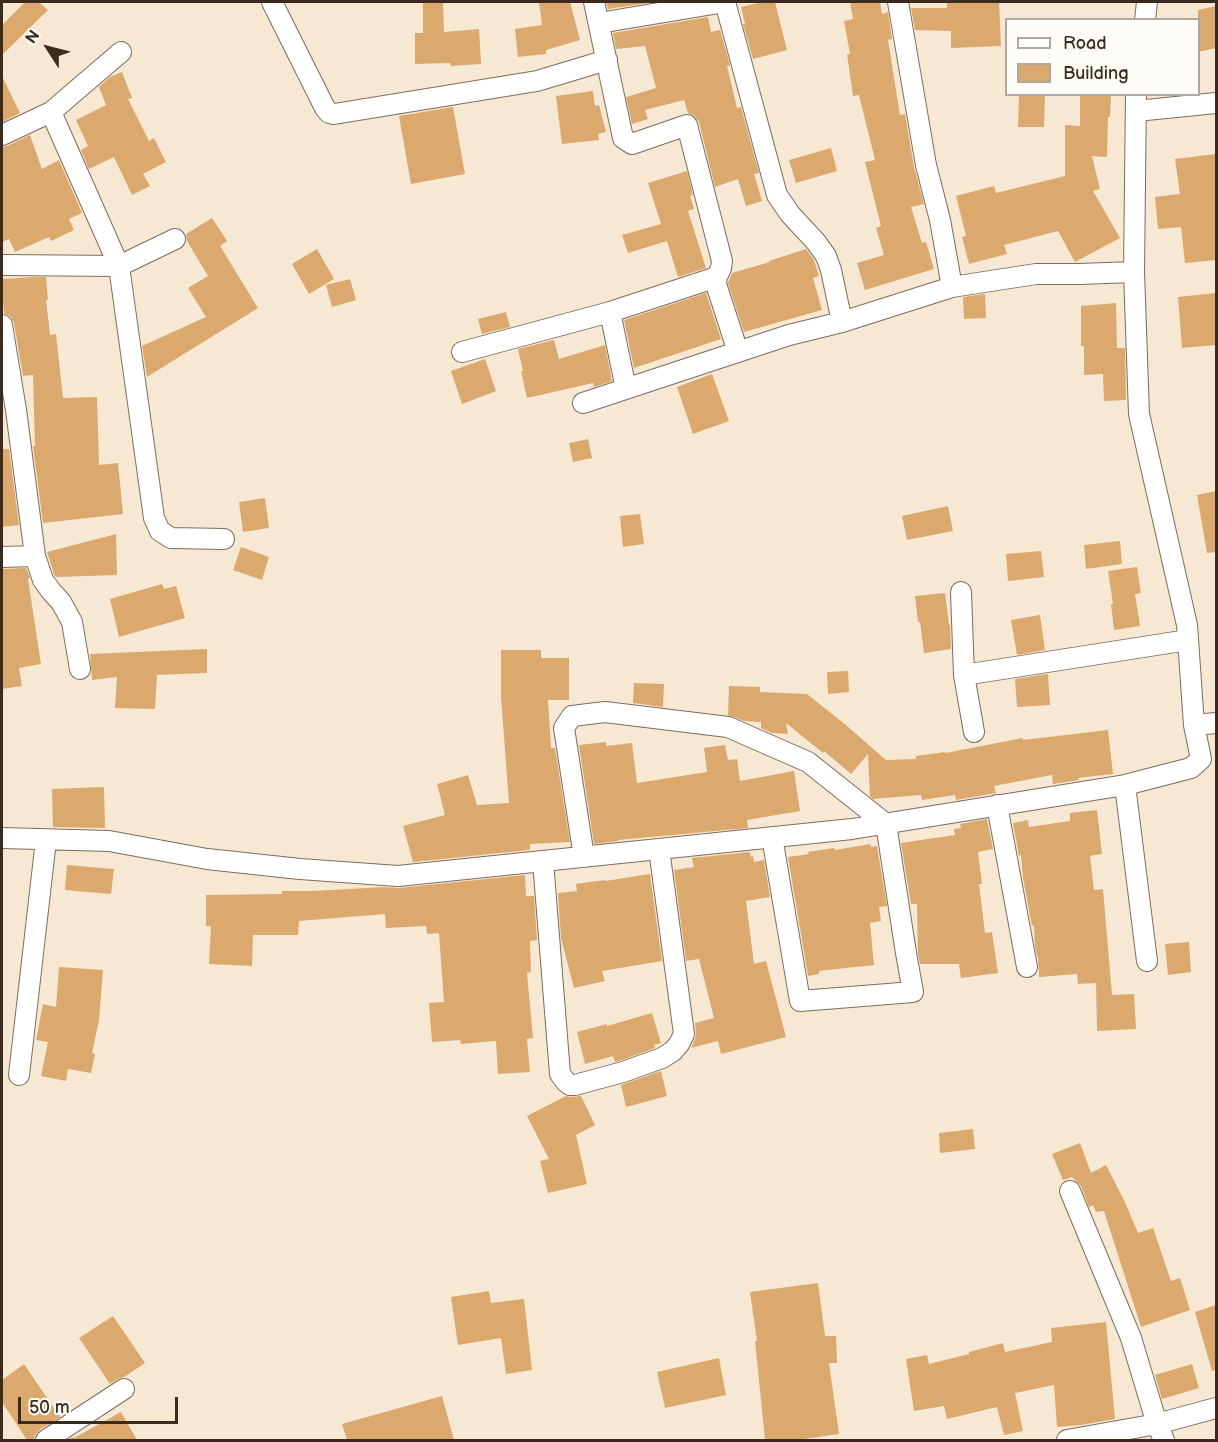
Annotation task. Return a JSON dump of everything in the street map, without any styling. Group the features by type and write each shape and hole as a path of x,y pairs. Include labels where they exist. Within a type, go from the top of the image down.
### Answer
{"street":[{"path":"272,2 325,108 329,113 334,114 537,81 607,60"},
{"path":"594,2 623,138 632,144 687,125 722,261 716,284 738,352"},
{"path":"599,23 725,2 777,195 826,256 842,322"},
{"path":"898,2 926,165 940,220 952,287"},
{"path":"1145,18 1147,2"},
{"path":"2,135 51,112 121,52"},
{"path":"2,838 109,842 207,859 398,876 852,829 1125,785 1191,768 1201,759 1194,725 1187,625 1138,414 1134,272 1136,103 1216,104"},
{"path":"51,112 119,266 154,518 160,531 171,538 224,539"},
{"path":"2,265 119,266 175,239"},
{"path":"582,403 789,335 842,322 952,287 1036,274 1134,272"},
{"path":"462,352 610,312 717,277"},
{"path":"610,312 626,389"},
{"path":"2,325 9,410 35,556 43,580 61,602 72,622 80,669"},
{"path":"2,557 35,556"},
{"path":"961,592 964,675 974,732"},
{"path":"964,675 1188,640"},
{"path":"584,857 564,728 572,716 604,712 728,727 808,762 886,824 913,992 800,1001 772,837"},
{"path":"1194,725 1216,723"},
{"path":"1125,785 1147,961"},
{"path":"997,806 1027,967"},
{"path":"19,1075 46,840"},
{"path":"543,861 560,1074 570,1085 575,1085 623,1072 662,1058 673,1051 684,1034 659,849"},
{"path":"1070,1191 1131,1338 1161,1432"},
{"path":"46,1440 124,1389"},
{"path":"1067,1440 1161,1432 1216,1408"}],"building":[{"path":"25,2 39,2 48,10 2,55 2,25"},
{"path":"423,2 443,2 444,32 479,29 481,64 451,66 450,63 415,64 415,33 423,33"},
{"path":"539,2 570,2 580,40 546,50 546,54 518,57 515,29 542,25"},
{"path":"606,2 655,2 608,9"},
{"path":"775,2 787,50 753,59 743,24 745,24 741,7"},
{"path":"850,2 880,2 882,14 888,12 892,39 888,40 900,115 905,114 914,167 924,204 911,207 922,243 926,242 934,269 865,290 857,263 884,255 876,228 881,226 865,162 875,160 859,95 853,96 847,54 850,54 844,21 853,19"},
{"path":"947,2 999,2 1001,46 951,48 951,31 915,30 911,8 947,8"},
{"path":"1216,6 1216,48 1200,52 1198,10"},
{"path":"708,17 711,32 720,30 730,65 727,66 737,108 741,107 759,173 754,174 762,201 746,206 738,179 715,187 699,122 695,116 688,113 684,100 645,110 648,119 632,124 626,97 656,88 645,46 616,49 613,33"},
{"path":"122,72 132,98 128,99 149,141 154,138 166,162 143,174 150,186 132,195 114,157 89,169 81,150 88,146 76,120 106,105 99,87 110,77"},
{"path":"2,76 20,113 2,122"},
{"path":"593,91 595,106 599,105 606,132 598,134 599,140 562,144 556,96"},
{"path":"1019,96 1045,96 1044,127 1018,127"},
{"path":"1080,96 1111,96 1107,157 1092,156 1100,189 1093,191 1120,238 1075,262 1058,231 1004,245 1007,254 969,264 962,237 966,236 956,196 994,186 996,193 1065,176 1065,125 1080,126"},
{"path":"453,107 465,174 411,184 399,116"},
{"path":"30,135 42,169 59,160 82,213 69,219 74,230 51,241 49,237 15,252 9,239 2,242 2,147"},
{"path":"831,148 837,171 796,183 789,160"},
{"path":"1216,154 1216,260 1185,263 1181,227 1158,229 1155,197 1180,194 1175,159"},
{"path":"687,171 694,209 688,211 706,268 678,277 667,241 628,253 622,235 661,224 648,183"},
{"path":"212,218 227,241 220,246 258,308 147,377 142,346 206,317 188,288 208,276 187,241 186,234"},
{"path":"317,249 334,279 309,294 292,264"},
{"path":"806,249 814,260 819,276 813,278 822,310 744,332 728,283 732,273"},
{"path":"46,277 50,335 56,334 63,398 97,397 99,465 118,463 123,514 43,523 33,446 35,446 33,375 23,376 14,323 11,317 4,313 2,289 2,279"},
{"path":"350,279 356,300 332,307 326,285"},
{"path":"706,293 721,339 634,368 624,320"},
{"path":"1216,293 1216,345 1182,348 1178,297"},
{"path":"985,294 986,318 964,319 963,297"},
{"path":"1116,303 1117,348 1125,348 1126,400 1104,401 1103,374 1084,375 1081,306"},
{"path":"506,312 510,327 482,334 478,319"},
{"path":"554,340 559,359 605,345 612,381 594,387 593,383 527,398 518,349"},
{"path":"485,359 496,391 462,404 451,371"},
{"path":"712,374 729,421 693,434 677,387"},
{"path":"588,439 592,458 573,462 569,443"},
{"path":"2,449 9,449 19,525 2,527"},
{"path":"1216,491 1216,552 1207,553 1197,495"},
{"path":"265,498 269,528 243,532 239,502"},
{"path":"948,506 953,531 907,540 902,516"},
{"path":"640,514 644,544 623,547 620,516"},
{"path":"116,534 117,575 56,577 47,552"},
{"path":"1120,541 1122,564 1086,569 1084,545"},
{"path":"241,547 269,557 262,580 233,570"},
{"path":"1041,551 1044,577 1008,581 1006,554"},
{"path":"1137,567 1141,593 1135,594 1140,626 1114,630 1108,571"},
{"path":"26,568 30,578 28,579 41,664 19,668 22,686 2,689 2,569"},
{"path":"162,584 164,589 176,586 185,618 119,637 110,599"},
{"path":"945,593 951,649 924,653 915,596"},
{"path":"1040,615 1045,650 1017,655 1011,620"},
{"path":"207,649 207,673 157,675 155,709 115,708 117,677 92,680 90,654"},
{"path":"501,650 541,650 541,658 569,658 569,700 548,700 551,748 555,748 570,842 530,844 530,850 413,862 403,826 445,815 437,784 468,775 477,805 509,803 501,697"},
{"path":"848,671 849,692 828,694 827,672"},
{"path":"1048,674 1050,705 1017,707 1015,679"},
{"path":"634,683 664,684 663,707 633,703"},
{"path":"729,686 760,687 760,692 807,694 886,760 916,759 916,756 945,753 1023,738 1023,740 1108,730 1113,774 1078,778 1079,780 1053,784 1052,775 994,786 996,793 956,800 955,795 922,800 921,795 873,799 870,796 868,754 851,774 786,723 788,734 772,733 761,728 761,722 744,721 728,715"},
{"path":"606,742 606,746 632,743 637,783 707,772 704,748 725,745 728,760 737,759 740,781 794,771 800,811 747,820 748,828 594,844 579,745"},
{"path":"104,787 105,828 53,827 52,789"},
{"path":"1097,810 1102,854 1090,856 1094,890 1103,889 1112,995 1134,994 1136,1029 1097,1031 1096,983 1078,984 1077,974 1039,977 1034,925 1032,926 1021,855 1019,856 1013,823 1028,820 1029,827 1070,821 1070,813"},
{"path":"987,819 993,849 978,852 982,884 979,884 985,933 992,932 998,973 961,978 959,964 920,964 917,904 911,904 901,843 955,835 954,829 961,828 960,824"},
{"path":"870,844 871,847 877,846 887,906 879,907 881,921 870,923 874,965 819,971 819,974 808,976 788,857 809,854 808,852"},
{"path":"750,852 754,862 764,860 770,897 746,901 754,964 766,961 786,1037 721,1054 718,1041 691,1048 696,1033 695,1023 714,1018 699,959 686,961 674,870 694,867 692,858"},
{"path":"67,865 114,869 111,894 65,890"},
{"path":"650,874 662,961 602,971 605,981 574,988 561,938 558,893 577,891 576,884"},
{"path":"525,875 526,896 534,896 537,940 530,941 531,972 527,973 533,1038 527,1039 530,1072 498,1074 496,1041 461,1044 460,1040 432,1042 429,1003 444,1002 439,933 427,934 426,926 386,928 385,914 299,921 298,935 253,935 252,966 209,964 211,926 206,926 206,895 399,888"},
{"path":"1189,942 1191,972 1168,975 1165,944"},
{"path":"59,967 103,970 99,1020 92,1053 95,1054 91,1073 68,1069 66,1081 41,1076 48,1042 36,1040 43,1004 56,1007"},
{"path":"652,1013 661,1043 654,1045 655,1048 615,1062 613,1056 585,1064 577,1032"},
{"path":"661,1071 667,1096 626,1107 621,1085"},
{"path":"566,1096 581,1096 595,1125 576,1135 587,1184 548,1193 540,1161 549,1159 527,1116"},
{"path":"973,1129 975,1149 940,1153 939,1133"},
{"path":"1080,1143 1091,1173 1106,1165 1138,1233 1153,1228 1171,1281 1180,1278 1190,1310 1141,1327 1104,1211 1096,1212 1093,1205 1089,1207 1081,1186 1072,1177 1063,1180 1052,1154"},
{"path":"818,1283 825,1336 836,1336 837,1363 829,1363 839,1434 797,1440 765,1440 755,1341 757,1341 750,1292"},
{"path":"489,1291 491,1303 524,1299 532,1370 506,1374 501,1338 458,1345 451,1297"},
{"path":"1216,1305 1216,1370 1212,1371 1195,1312"},
{"path":"113,1316 145,1363 110,1384 79,1338"},
{"path":"1106,1322 1115,1419 1057,1427 1054,1385 1015,1393 1023,1431 1004,1435 997,1407 947,1419 944,1406 914,1411 906,1359 927,1355 929,1364 1003,1343 1005,1352 1052,1342 1051,1328"},
{"path":"719,1358 726,1395 665,1408 657,1372"},
{"path":"24,1364 60,1417 39,1430 34,1440 27,1440 2,1402 2,1380"},
{"path":"1192,1364 1199,1388 1162,1399 1155,1375"},
{"path":"442,1396 454,1440 347,1440 342,1424"},
{"path":"121,1412 137,1440 67,1440 74,1438"}]}
